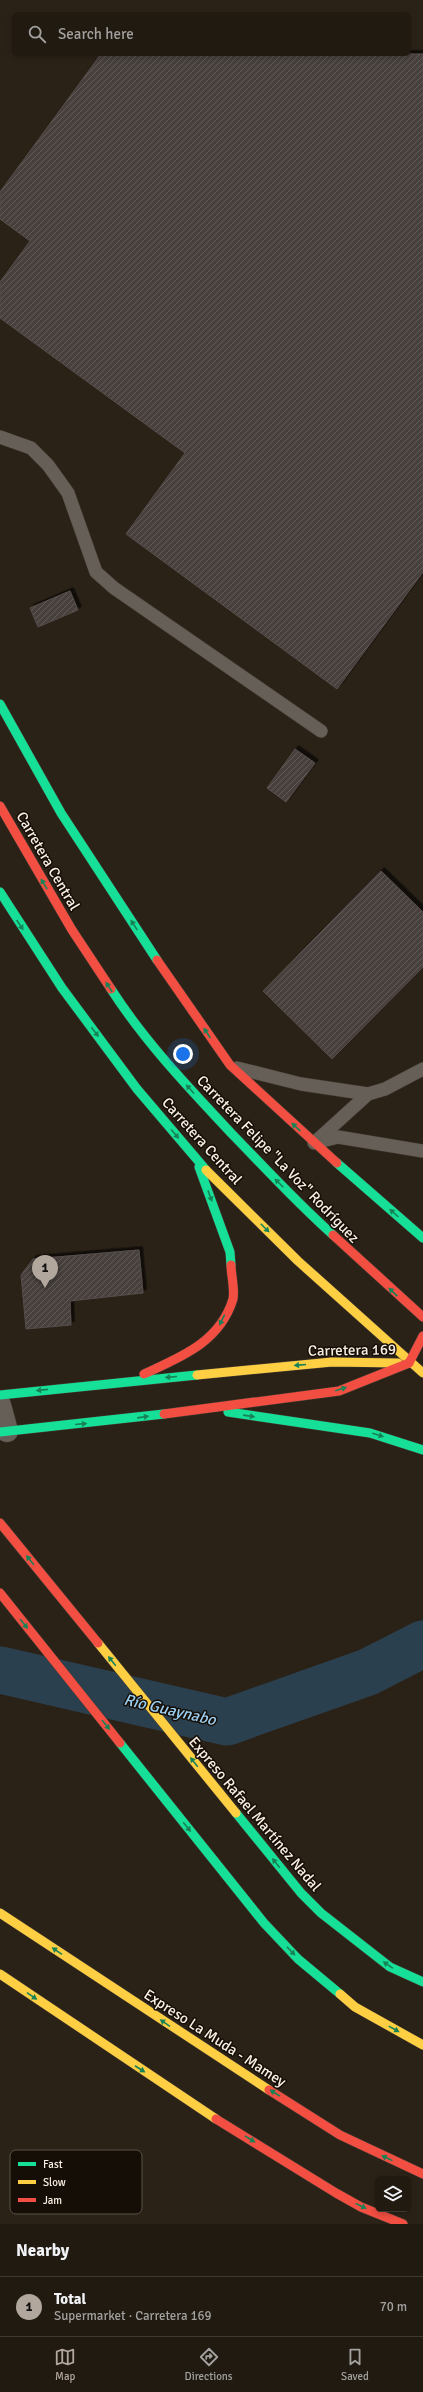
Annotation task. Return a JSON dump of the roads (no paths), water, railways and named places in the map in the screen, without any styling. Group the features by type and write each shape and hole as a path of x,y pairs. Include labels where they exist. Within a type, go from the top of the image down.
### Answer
{"main road":[{"path":"0,704 61,812 138,932 230,1065 314,1143 423,1238"},
{"name":"Carretera Central","path":"0,806 72,930"},
{"name":"Carretera Central","path":"0,892 62,988 137,1089 196,1160 298,1261 409,1363 423,1373"},
{"name":"Carretera Felipe \"La Voz\" Rodríguez","path":"72,930 125,1011 187,1086 276,1180 330,1233 423,1317"},
{"path":"125,1382 194,1350 216,1332 233,1298 230,1252 196,1160"},
{"path":"409,1363 423,1336"},
{"name":"Carretera 169","path":"0,1395 332,1362 409,1363"},
{"path":"409,1363 423,1362"},
{"name":"Carretera 169","path":"3,1432 104,1422 339,1391 409,1363"},
{"path":"212,1408 236,1414 370,1433 423,1450"},
{"name":"Expreso Rafael Martínez Nadal","path":"0,1523 301,1893 321,1913 390,1967 423,1982"},
{"path":"0,1593 264,1923 298,1959 355,2007 423,2045"},
{"name":"Expreso La Muda - Mamey","path":"0,1913 201,2047 340,2134 423,2174"},
{"path":"0,1974 215,2118 336,2193 361,2207 403,2224"}],"street":[{"path":"0,1405 3,1432"}],"lane":[{"path":"0,437 31,448 52,470 68,493 96,572 114,588 321,731"},
{"path":"230,1065 301,1084 368,1094 385,1089 423,1069"},
{"path":"314,1143 368,1094"},
{"path":"314,1143 338,1136 423,1151"}],"waterway":[{"name":"Río Guaynabo","path":"0,1670 227,1722 368,1672 423,1644"}],"place":[{"name":"Total","path":"45,1288"}]}
